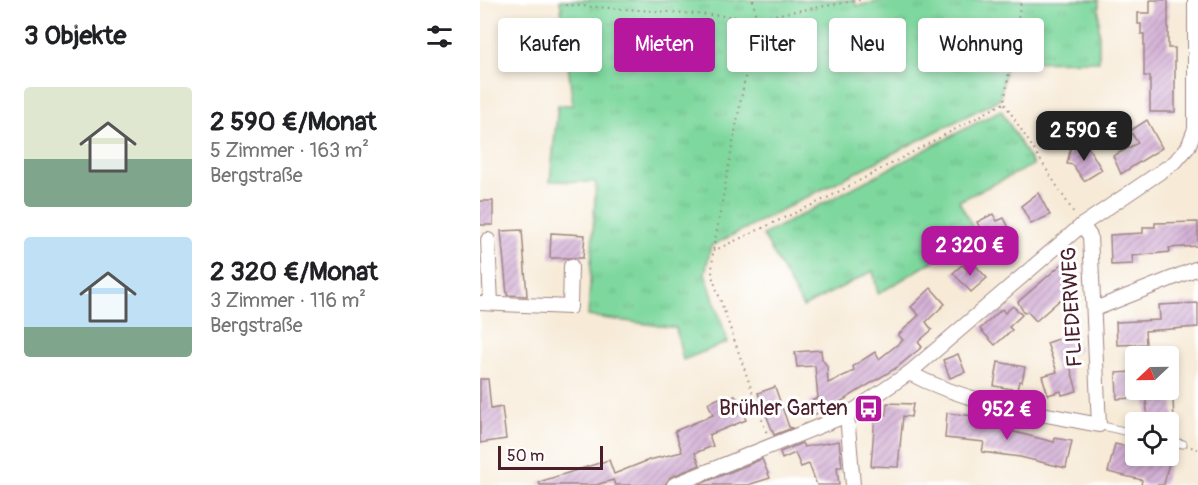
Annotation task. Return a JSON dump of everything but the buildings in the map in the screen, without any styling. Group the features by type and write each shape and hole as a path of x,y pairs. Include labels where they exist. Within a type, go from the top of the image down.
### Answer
{"street":[{"path":"683,483 847,415 909,373 1082,225 1193,150 1195,0"},
{"name":"FLIEDERWEG","path":"1082,225 1090,237 1099,425"},
{"path":"488,240 486,303 570,307 570,266"},
{"path":"1095,309 1198,268"},
{"path":"909,373 937,388 978,400 1099,425"},
{"path":"847,415 853,485"}],"lane":[{"path":"1099,425 1125,431"},
{"path":"1179,443 1183,444"}],"path":[{"path":"753,0 756,18"},
{"path":"566,4 756,18 860,0"},
{"path":"1021,0 1004,103 1082,225"},
{"path":"746,72 713,251 712,276 771,445"},
{"path":"713,251 827,198 1004,103"}],"green space":[{"path":"560,0 855,0 856,6 888,0 1099,0 1099,61 1044,62 1044,18 918,18 918,72 1005,72 1000,99 711,246 705,273 728,342 683,360 676,328 588,316 596,182 550,181 558,105 573,105 569,72 602,72 602,18 562,18"},
{"path":"1001,110 1033,165 959,201 977,235 878,294 873,271 803,307 763,235"}],"place":[{"name":"Brühler Garten","path":"869,408"}]}
